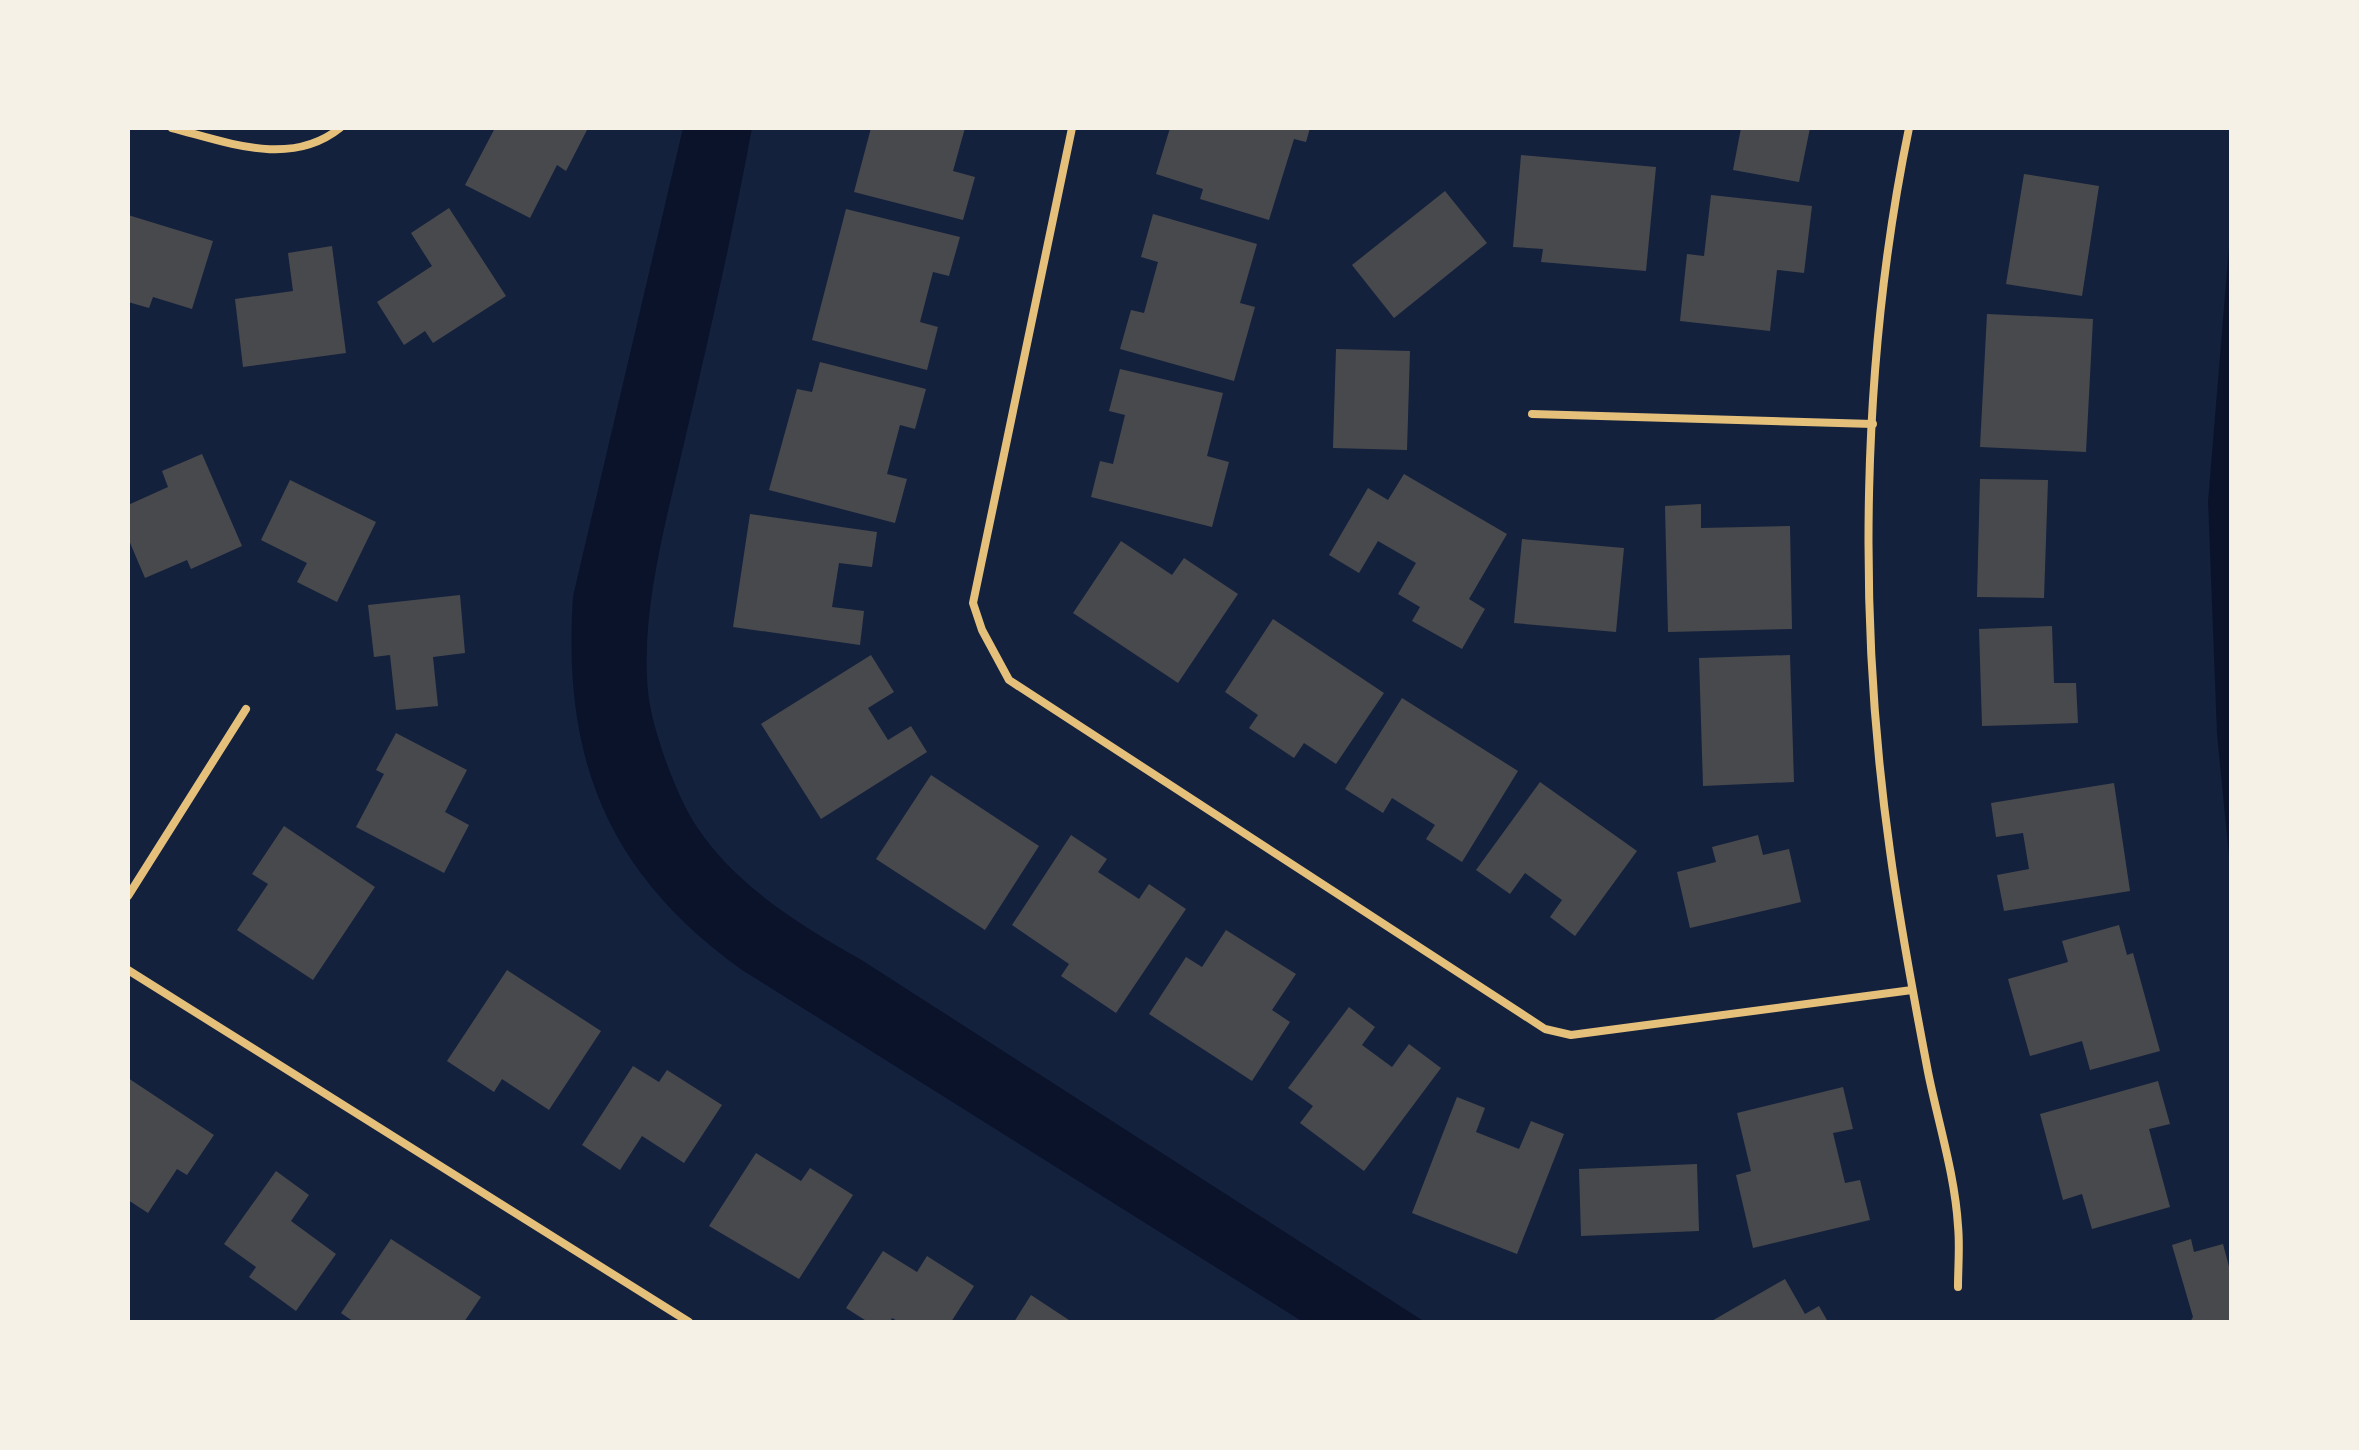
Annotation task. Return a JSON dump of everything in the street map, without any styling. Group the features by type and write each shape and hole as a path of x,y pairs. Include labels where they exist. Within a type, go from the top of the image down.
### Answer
{"street":[{"path":"172,128 255,149 283,150 310,145 340,128"},
{"path":"1072,128 973,603 988,643 1009,680 1545,1029 1571,1035 1912,990"},
{"path":"1909,128 1882,300 1873,424 1870,602 1878,744 1890,850 1912,990 1958,1225 1958,1287"},
{"path":"1532,414 1873,424"},
{"path":"128,896 246,709"},
{"path":"128,970 689,1322"}],"water":[{"path":"683,128 752,128 721,282 657,562 648,628 648,691 654,723 673,781 697,827 730,868 792,918 1425,1322 1303,1322 742,970 696,933 657,894 626,852 603,808 586,760 576,710 572,655 573,596"},
{"path":"2231,222 2231,876 2217,735 2208,501"}],"building":[{"path":"495,128 588,128 566,171 557,165 530,218 465,185"},
{"path":"871,128 965,128 953,171 975,177 963,220 854,192"},
{"path":"1170,128 1310,128 1306,142 1294,139 1269,220 1200,199 1203,189 1156,174"},
{"path":"1741,128 1810,128 1799,182 1733,170"},
{"path":"1521,155 1656,167 1646,271 1541,262 1543,249 1513,247"},
{"path":"2024,174 2099,186 2082,296 2006,284"},
{"path":"1445,191 1487,243 1394,318 1352,265"},
{"path":"1711,195 1812,206 1804,273 1777,270 1770,331 1680,321 1687,254 1704,256"},
{"path":"449,208 506,296 433,343 425,331 404,345 377,302 432,266 411,233"},
{"path":"846,209 960,237 949,276 933,272 920,322 938,327 927,370 812,340"},
{"path":"1153,214 1257,244 1240,303 1255,307 1234,381 1120,349 1131,310 1144,313 1158,262 1141,257"},
{"path":"128,215 213,241 192,309 153,297 149,308 128,302"},
{"path":"332,246 346,353 243,367 235,299 293,291 288,253"},
{"path":"1987,314 2093,319 2086,452 1980,447"},
{"path":"1336,349 1410,351 1407,450 1333,448"},
{"path":"820,362 926,389 915,429 900,425 887,474 907,479 895,523 769,490 797,389 812,392"},
{"path":"1120,369 1223,393 1207,456 1229,462 1212,527 1091,497 1100,461 1113,464 1125,415 1109,411"},
{"path":"202,454 242,546 191,569 187,560 145,578 128,538 128,505 168,487 162,471"},
{"path":"1404,474 1507,534 1469,599 1485,609 1462,649 1412,621 1420,607 1398,594 1416,563 1378,541 1359,573 1329,555 1368,488 1388,500"},
{"path":"1980,479 2048,480 2044,598 1977,597"},
{"path":"290,480 376,522 337,602 297,582 307,563 261,540"},
{"path":"1701,504 1701,528 1790,526 1792,629 1668,632 1665,506"},
{"path":"750,514 877,532 872,567 839,563 832,607 864,611 860,645 733,627"},
{"path":"1522,539 1624,548 1616,632 1514,623"},
{"path":"1121,541 1172,575 1184,558 1238,594 1178,683 1073,613"},
{"path":"460,595 465,653 433,657 438,706 396,710 390,655 374,657 368,605"},
{"path":"1273,619 1384,693 1336,764 1304,743 1294,758 1249,728 1258,715 1225,692"},
{"path":"2052,626 2054,683 2076,683 2078,723 1982,726 1979,629"},
{"path":"871,655 894,692 868,708 888,740 911,726 927,752 821,819 761,724"},
{"path":"1790,655 1794,782 1703,786 1699,658"},
{"path":"1402,698 1518,771 1462,862 1426,839 1435,825 1392,798 1383,813 1345,789"},
{"path":"396,733 467,770 445,812 469,825 444,873 356,827 384,774 376,770"},
{"path":"931,775 1039,846 985,930 876,859"},
{"path":"1540,782 1637,851 1575,936 1550,917 1562,900 1525,873 1510,894 1476,870"},
{"path":"2114,783 2130,891 2004,911 1997,875 2029,869 2023,833 1996,837 1991,803"},
{"path":"284,826 375,887 313,980 237,930 268,884 252,874"},
{"path":"1071,835 1107,859 1098,872 1139,899 1149,884 1186,909 1116,1013 1061,976 1069,964 1012,925"},
{"path":"1758,835 1763,855 1789,849 1801,902 1690,928 1677,872 1716,862 1712,847"},
{"path":"2119,925 2127,955 2133,953 2160,1051 2090,1070 2082,1041 2030,1056 2008,979 2068,962 2062,941"},
{"path":"1226,930 1296,974 1272,1010 1290,1022 1252,1081 1149,1014 1186,957 1202,967"},
{"path":"507,970 601,1031 549,1110 502,1079 494,1092 447,1061"},
{"path":"1349,1007 1375,1027 1362,1045 1392,1067 1409,1044 1441,1068 1364,1171 1300,1123 1313,1106 1288,1088"},
{"path":"633,1066 659,1082 667,1070 722,1105 684,1163 642,1136 620,1170 582,1145"},
{"path":"128,1078 214,1135 187,1175 177,1169 148,1213 128,1200"},
{"path":"2158,1081 2170,1124 2149,1129 2170,1207 2092,1229 2082,1194 2063,1200 2040,1114"},
{"path":"1843,1087 1853,1129 1833,1133 1845,1183 1860,1180 1870,1220 1753,1248 1736,1175 1751,1171 1737,1113"},
{"path":"1457,1097 1485,1108 1476,1132 1519,1149 1531,1121 1564,1134 1517,1254 1412,1213"},
{"path":"756,1153 801,1181 810,1168 853,1195 799,1279 709,1226"},
{"path":"1697,1164 1699,1231 1581,1236 1579,1169"},
{"path":"276,1171 309,1195 291,1221 336,1254 296,1311 249,1277 256,1267 224,1244"},
{"path":"391,1239 481,1297 464,1322 354,1322 341,1313"},
{"path":"2191,1239 2194,1252 2223,1244 2231,1274 2231,1322 2190,1322 2193,1317 2172,1245"},
{"path":"883,1251 917,1272 927,1256 974,1286 951,1322 899,1322 892,1318 890,1322 868,1322 846,1308"},
{"path":"1785,1279 1805,1314 1819,1306 1828,1322 1710,1322"},
{"path":"1031,1295 1072,1322 1014,1322"}]}
